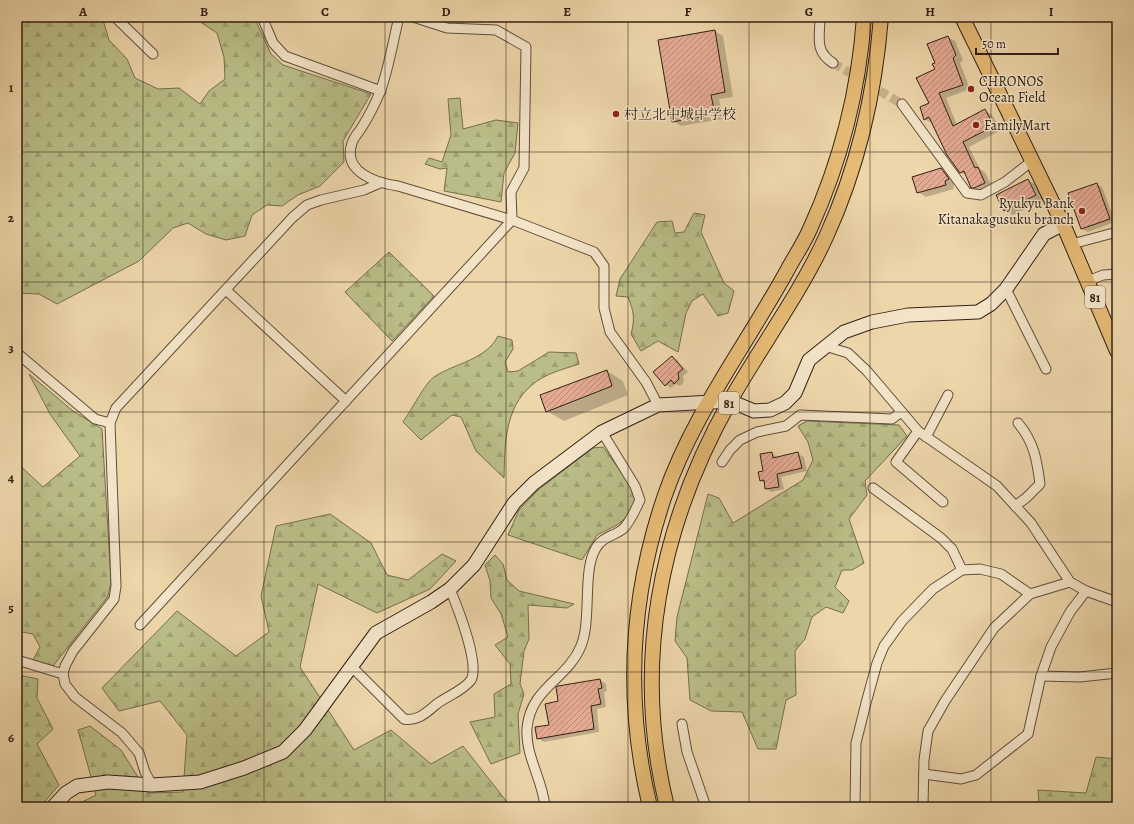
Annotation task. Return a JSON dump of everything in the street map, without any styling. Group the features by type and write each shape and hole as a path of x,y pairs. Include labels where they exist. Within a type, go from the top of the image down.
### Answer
{"main road":[{"name":"81","path":"650,807 644,783 635,712 633,662 640,594 665,495 709,402 780,284 810,230 831,176 847,121 857,72 864,17"},
{"name":"81","path":"668,807 658,760 651,691 652,648 657,601 680,507 706,446 730,401 803,280 826,237 849,180 868,112 879,43 881,17"},
{"name":"81","path":"962,17 1063,224 1117,351"}],"street":[{"path":"115,17 153,54"},
{"path":"262,17 273,43 285,56 381,91"},
{"path":"399,17 381,91 352,142 350,152 352,163 362,175 380,183 398,186 512,220 594,252 604,266 604,308 610,332 646,382 658,404"},
{"path":"140,626 512,220 511,192 524,168 526,47 496,30 447,28 413,17"},
{"path":"820,17 819,46 823,57 833,63"},
{"path":"902,104 967,193 981,195 1005,182 1032,161"},
{"path":"152,785 145,772 139,753 122,733 75,698 65,684 63,674 73,651 114,600 116,586 110,423 116,408 292,218 306,205 364,190 380,183"},
{"path":"53,807 66,793 77,786 108,782 152,785 200,782 244,768 283,752 305,730 376,633 431,602 450,589 474,565 514,504 534,483 602,432 658,404 730,401 754,412 770,410 785,403 795,393 809,360 844,332 872,322 908,315 978,312 991,304 1006,289 1044,234 1063,224"},
{"path":"1072,244 1117,232"},
{"path":"1088,281 1103,275 1117,274"},
{"path":"1006,289 1046,369"},
{"path":"226,290 346,400"},
{"path":"825,346 848,353 867,371 901,412 922,434 997,486 1031,523 1070,582 1086,591 1117,602"},
{"path":"17,353 95,419 110,423"},
{"path":"943,502 896,462 922,434 948,395"},
{"path":"722,462 730,450 740,440 757,432 786,426 800,415 892,419 901,412"},
{"path":"1015,506 1026,498 1040,484 1037,464 1028,436 1018,423"},
{"path":"545,807 530,754 527,728 532,707 543,690 568,668 580,647 585,634 590,567 596,548 607,536 622,529 632,517 640,500 636,486 602,432"},
{"path":"873,488 941,538 952,549 962,570"},
{"path":"855,807 856,743 877,663 884,646 902,621 933,589 962,570 980,569 1001,574 1030,594"},
{"path":"923,807 924,760 928,731 945,701 994,628 1030,594 1070,582"},
{"path":"352,667 404,719 410,721 416,719 444,698 468,684 472,678 472,657 463,622 450,589"},
{"path":"924,774 961,779 976,775 1028,734 1041,676 1051,647 1070,612 1086,591"},
{"path":"17,660 63,674"},
{"path":"1041,676 1080,677 1117,672"},
{"path":"682,724 686,752 706,807"}],"green space":[{"path":"29,17 101,17 109,40 127,59 135,78 158,89 179,88 200,104 209,91 225,79 224,57 217,33 193,17 254,17 271,54 283,65 371,94 343,141 344,162 320,186 298,195 282,206 267,205 252,215 245,236 226,240 206,234 188,223 173,228 139,261 57,304 39,294 17,293 17,28"},
{"path":"460,98 463,129 496,120 518,123 515,153 504,173 501,202 444,191 447,168 440,169 425,164 429,158 442,162 451,135 448,99"},
{"path":"694,213 705,215 701,232 724,283 734,291 728,313 718,316 703,294 692,301 686,313 678,352 658,341 641,351 631,334 633,316 632,307 628,297 616,296 620,279 657,222 672,221 675,233 684,232"},
{"path":"389,252 434,296 392,341 345,292"},
{"path":"498,336 512,340 513,349 505,362 508,372 518,371 549,352 576,353 579,364 554,372 542,378 523,394 511,416 508,428 504,478 476,451 461,417 452,415 421,440 403,422 434,377 486,351"},
{"path":"29,374 73,411 102,429 111,582 108,596 53,666 33,660 40,647 33,634 17,631 17,463 43,487 80,456 50,414"},
{"path":"807,421 899,425 907,436 865,481 867,495 849,519 864,563 852,570 842,570 835,587 849,601 843,613 826,607 812,617 805,639 795,651 796,695 786,700 776,749 758,749 742,712 711,711 690,700 687,658 675,641 677,617 708,494 719,498 733,523 803,480 813,460 808,442 798,426"},
{"path":"603,447 632,487 635,502 628,516 617,525 597,535 582,560 508,535 519,510 538,490 593,448"},
{"path":"330,514 371,543 387,575 408,580 442,554 456,561 430,589 377,613 318,584 300,667 354,750 391,730 431,764 463,746 511,807 72,807 96,795 78,730 90,726 121,750 148,793 183,792 187,735 160,701 119,711 102,688 177,611 236,656 269,632 261,596 276,526"},
{"path":"495,555 503,564 507,580 519,591 574,604 567,608 528,605 529,639 524,651 520,684 524,694 518,714 520,753 491,764 470,722 495,717 494,694 511,684 510,664 495,645 508,637 501,614 491,598 490,581 485,565"},
{"path":"19,675 38,679 37,698 53,729 37,744 59,785 40,807 17,807 17,676"},
{"path":"1096,757 1117,759 1117,807 1039,807 1038,790 1086,793"}],"building":[{"path":"715,30 725,92 711,95 715,114 672,122 658,40"},
{"path":"948,36 956,55 953,58 963,85 939,93 953,126 985,109 994,126 963,142 975,168 978,167 985,183 974,188 971,188 964,171 960,173 947,155 929,117 924,120 920,107 929,103 916,78 935,69 932,64 935,63 927,44"},
{"path":"941,168 949,179 945,181 946,185 917,193 912,177"},
{"path":"1028,179 1036,195 1004,211 996,195"},
{"path":"1097,183 1110,219 1081,229 1068,193"},
{"path":"672,356 683,369 678,373 679,379 674,384 671,380 665,386 653,372"},
{"path":"607,370 612,386 546,412 540,395"},
{"path":"772,452 773,458 798,452 802,468 777,474 779,487 765,489 764,480 760,481 758,472 763,471 760,454"},
{"path":"600,679 602,688 598,689 601,704 591,706 594,729 537,739 535,727 549,725 545,704 558,701 556,687"}],"tunnel":[{"path":"833,63 902,104"}],"place":[{"name":"CHRONOS Ocean Field","path":"971,89"},
{"name":"村立北中城中学校","path":"616,114"},
{"name":"FamilyMart","path":"976,125"},
{"name":"Ryukyu Bank Kitanakagusuku branch","path":"1082,211"}]}
